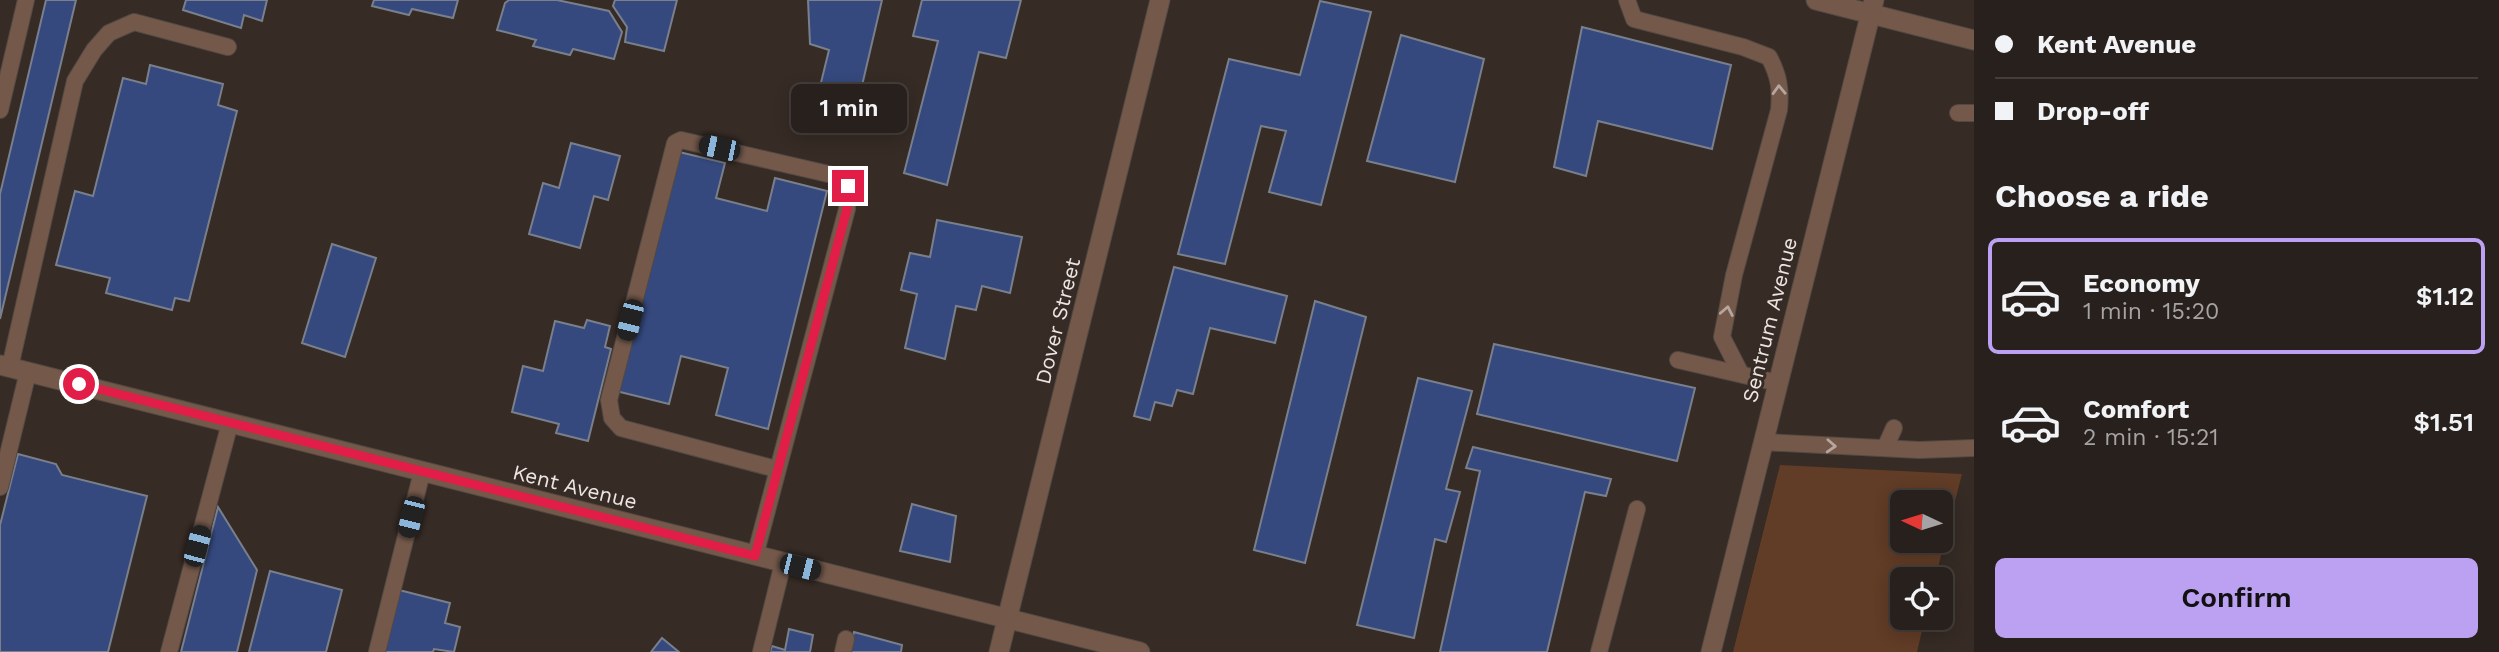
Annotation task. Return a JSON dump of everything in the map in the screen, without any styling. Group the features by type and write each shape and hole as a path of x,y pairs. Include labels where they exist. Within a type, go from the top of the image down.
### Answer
{"street":[{"name":"Dover Street","path":"999,652 1160,0"},
{"path":"1816,0 1873,6 1974,40"},
{"name":"Sentrum Avenue","path":"1710,652 1873,6"},
{"name":"Kent Avenue","path":"13,368 1140,652"}],"lane":[{"path":"0,110 26,0"},
{"path":"1627,0 1634,19 1743,47 1769,57 1778,75 1781,88 1779,110 1734,275 1722,337 1741,374"},
{"path":"0,487 13,368 75,81 94,50 109,33 134,22 228,47"},
{"path":"755,556 847,209 848,186 837,176 681,140 675,143 610,400 612,418 621,428 776,470"},
{"path":"1678,360 1778,383"},
{"path":"169,652 230,423"},
{"path":"1885,448 1894,428"},
{"path":"1763,442 1885,448 1974,448"},
{"path":"377,652 422,472"},
{"path":"1599,652 1637,509"},
{"path":"761,652 783,563"}],"shaded area":[{"path":"1780,465 1962,474 1953,509 1953,490 1890,490 1890,553 1942,553 1938,567 1890,567 1890,630 1922,630 1917,652 1733,652"}],"building":[{"path":"46,0 76,0 0,319 0,194"},
{"path":"186,0 267,0 262,21 244,15 241,28 183,10"},
{"path":"374,0 458,0 453,18 412,9 409,15 372,6"},
{"path":"509,0 557,0 609,11 622,32 614,59 573,49 570,55 533,46 536,40 497,30 505,3"},
{"path":"615,0 677,0 664,51 625,42 627,27 613,6"},
{"path":"808,0 882,0 857,107 817,99 829,50 810,44"},
{"path":"922,0 1021,0 1006,58 979,52 947,185 904,173 938,41 913,36"},
{"path":"1320,1 1371,12 1321,205 1269,192 1286,131 1261,126 1225,264 1178,254 1229,59 1300,75"},
{"path":"1582,27 1731,65 1712,149 1598,121 1586,176 1554,167"},
{"path":"1401,35 1484,59 1455,182 1367,161"},
{"path":"150,65 223,84 218,105 237,111 189,301 175,298 172,310 106,293 110,278 56,265 75,191 93,196 123,78 146,84"},
{"path":"571,143 620,156 608,200 594,196 580,248 529,234 543,183 559,188"},
{"path":"675,151 725,163 716,198 767,211 775,178 827,191 768,429 716,415 728,368 681,356 669,404 616,391"},
{"path":"937,220 1022,237 1010,293 982,286 976,310 956,306 945,359 905,348 917,294 901,290 910,253 930,257"},
{"path":"332,244 376,258 345,357 302,343"},
{"path":"1174,267 1287,296 1275,343 1210,328 1193,394 1177,390 1172,406 1155,402 1150,420 1134,416"},
{"path":"1315,301 1366,317 1305,563 1254,550"},
{"path":"587,320 610,326 605,347 611,349 588,441 556,433 559,424 512,412 523,366 543,371 555,321 584,328"},
{"path":"1494,344 1695,388 1677,461 1477,414"},
{"path":"1418,378 1472,391 1446,489 1460,492 1446,542 1435,539 1414,638 1357,625"},
{"path":"1473,447 1611,479 1606,496 1585,492 1547,652 1440,652 1480,471 1466,468"},
{"path":"18,454 56,464 62,475 147,496 108,652 0,652 0,525"},
{"path":"912,504 956,516 950,562 900,551"},
{"path":"218,507 257,570 237,652 181,652"},
{"path":"270,571 342,590 326,652 249,652"},
{"path":"399,590 450,603 445,623 460,627 454,652 434,649 433,652 384,652"},
{"path":"789,629 813,635 810,652 770,652 772,646 785,650"},
{"path":"854,632 902,645 901,652 849,652"},
{"path":"662,638 679,652 651,652"}],"route":[{"path":"79,384 755,556 847,209 848,186"}]}
